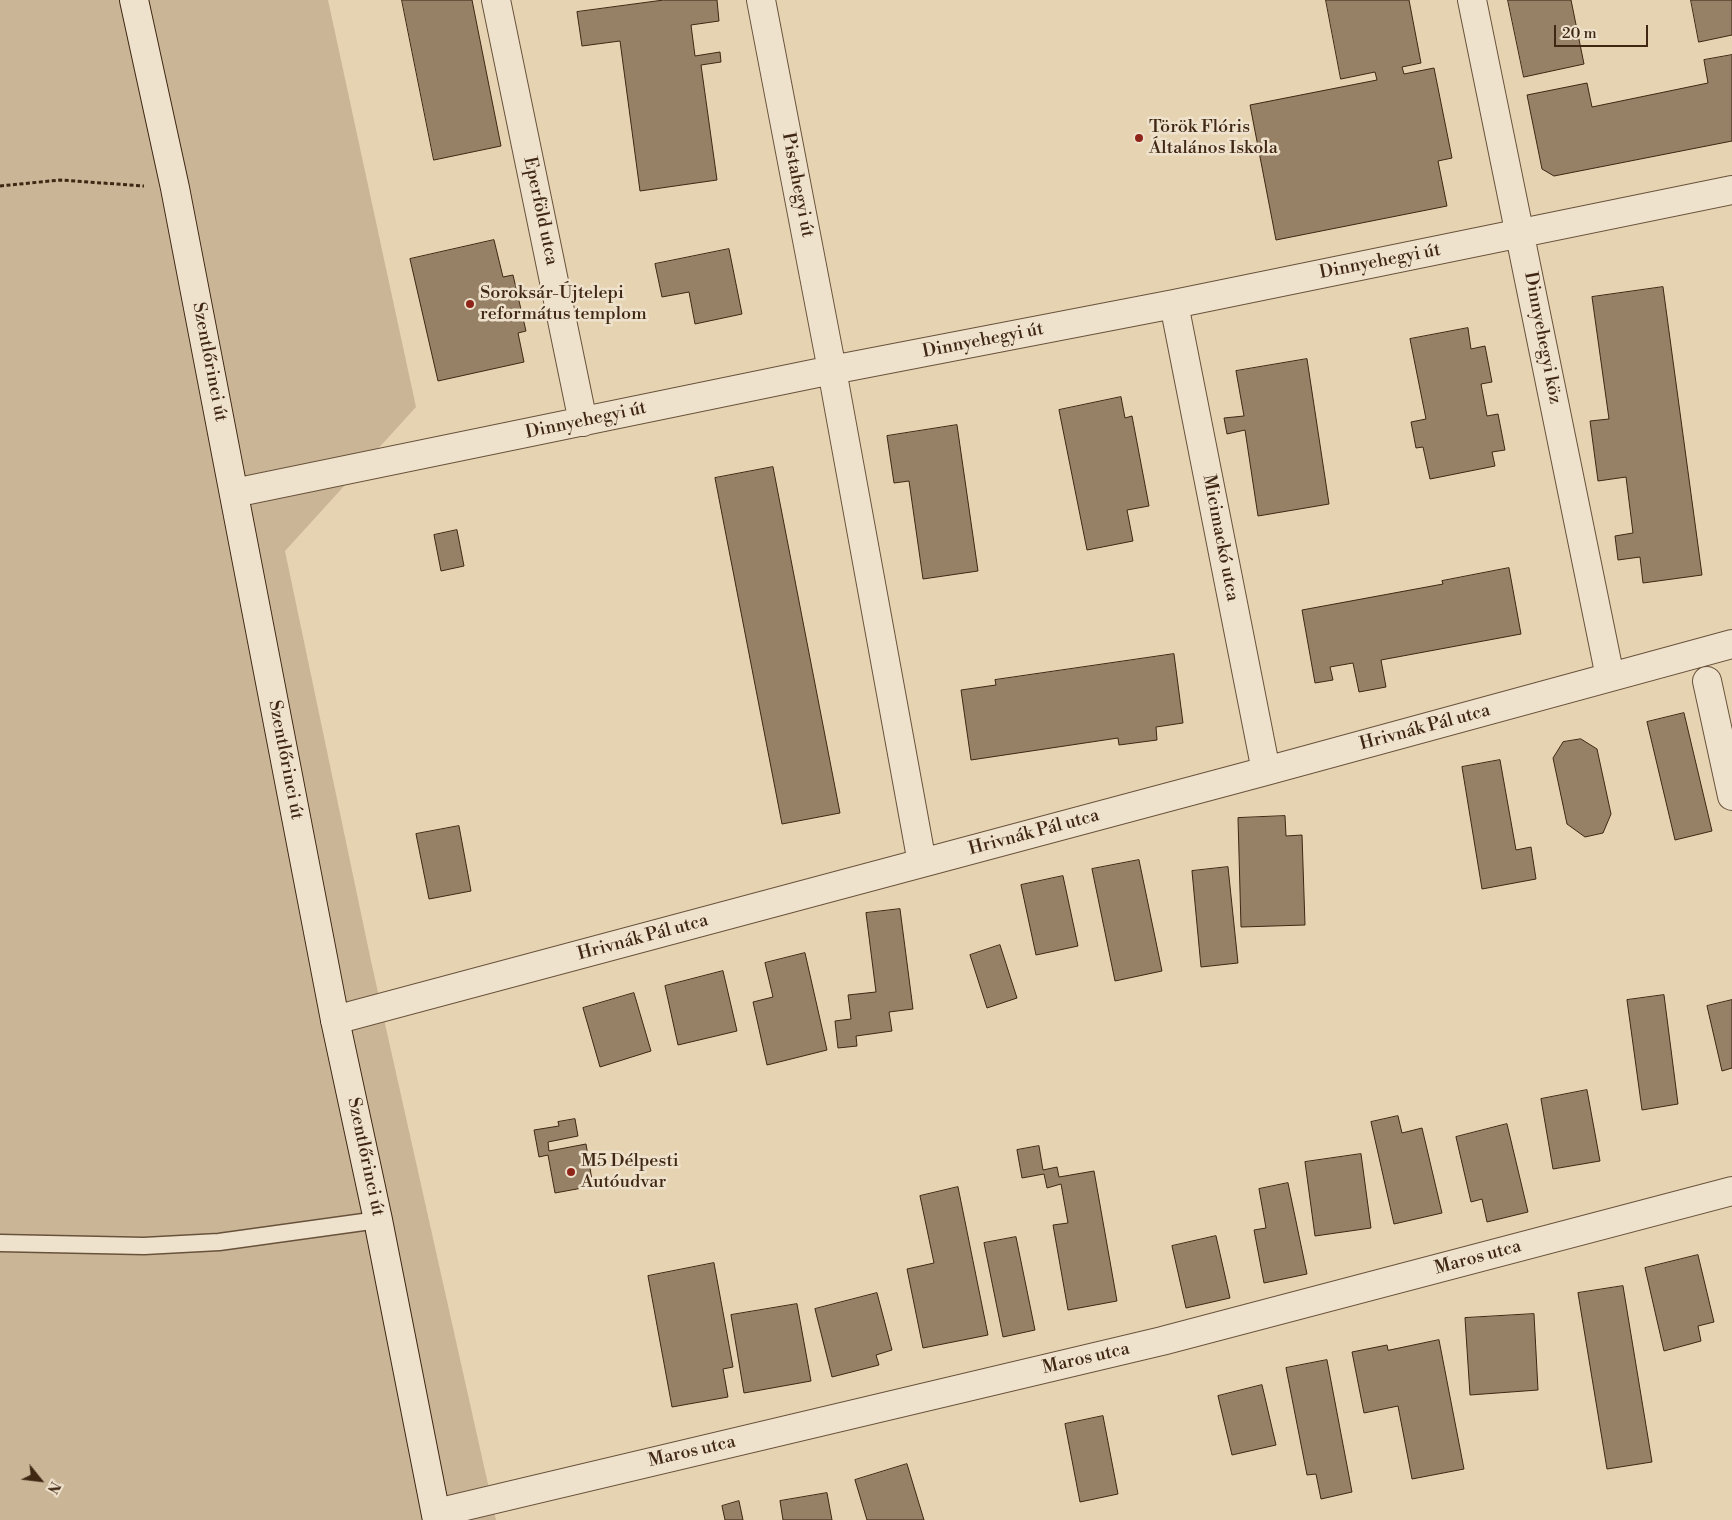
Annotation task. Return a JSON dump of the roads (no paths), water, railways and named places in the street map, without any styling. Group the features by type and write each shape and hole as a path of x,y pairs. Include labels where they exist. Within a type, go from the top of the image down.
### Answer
{"street":[{"name":"Szentlőrinci út","path":"134,0 175,188 335,1020 378,1220 437,1516"},
{"name":"Eperföld utca","path":"496,0 583,422"},
{"name":"Pistahegyi út","path":"761,0 832,370 922,863"},
{"name":"Dinnyehegyi köz","path":"1472,0 1610,677"},
{"name":"Dinnyehegyi út","path":"234,493 832,370 1174,304 1732,190"},
{"name":"Micimackó utca","path":"1174,304 1266,771"},
{"name":"Hrivnák Pál utca","path":"335,1020 1266,771 1732,644"},
{"path":"1707,681 1732,796"},
{"name":"Maros utca","path":"437,1516 1162,1341 1732,1190"}],"lane":[{"path":"0,1243 144,1246 219,1242 378,1220"}],"place":[{"name":"Török Flóris Általános Iskola","path":"1139,138"},
{"name":"Soroksár-Újtelepi református templom","path":"470,304"},
{"name":"M5 Délpesti Autóudvar","path":"571,1172"}]}
